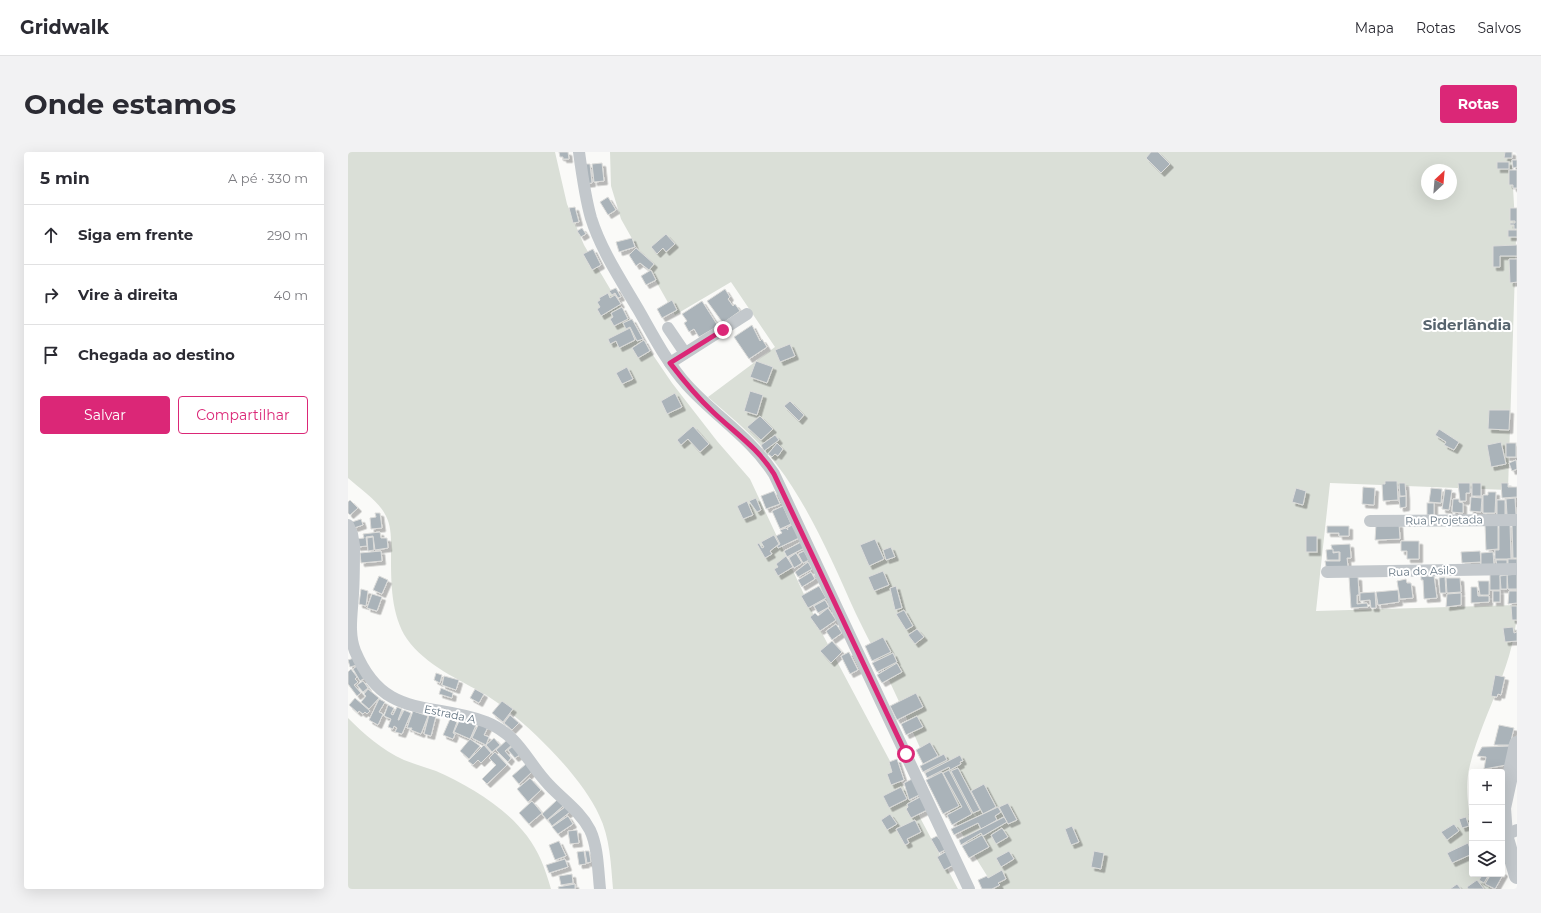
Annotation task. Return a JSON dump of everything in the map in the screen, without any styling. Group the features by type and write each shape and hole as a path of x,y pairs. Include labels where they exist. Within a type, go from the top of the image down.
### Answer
{"street":[{"path":"579,152 591,217 600,242 670,363 686,384 714,413 757,450 774,474 969,889"},
{"path":"670,363 748,314"},
{"path":"668,328 685,354"},
{"name":"Rua Projetada","path":"1370,521 1517,520"},
{"name":"Estrada A","path":"348,525 354,546 352,639 358,657 368,674 383,691 404,704 486,722 515,740 538,772 550,786 575,809 590,831 594,843 600,889"},
{"name":"Rua do Asilo","path":"1327,572 1517,569"},
{"path":"1517,744 1502,808 1511,832 1517,876"}],"shaded area":[{"path":"348,152 555,152 567,204 584,245 625,314 672,383 717,441 750,479 824,637 958,889 613,889 606,832 599,815 579,783 550,749 501,705 423,657 407,639 398,620 393,598 391,577 391,535 388,521 379,505 348,478"},
{"path":"610,152 1511,152 1516,240 1508,490 1330,483 1316,611 1517,605 1516,626 1512,646 1499,686 1476,745 1467,782 1469,806 1469,877 1486,877 1491,889 996,889 981,866 954,818 811,518 770,455 744,429 708,397 775,347 731,282 675,315 621,219 611,186"},
{"path":"348,718 367,736 396,756 451,778 467,786 497,806 523,830 533,845 542,863 551,889 348,889"}],"building":[{"path":"559,152 568,152 569,159 563,159 563,157 560,157"},
{"path":"1151,152 1158,152 1170,164 1161,173 1146,158"},
{"path":"1505,152 1512,152 1512,158 1504,158"},
{"path":"1512,160 1517,160 1517,167 1513,168"},
{"path":"1497,162 1509,162 1509,169 1497,169"},
{"path":"602,163 604,181 594,182 592,164"},
{"path":"582,164 590,164 592,183 584,184"},
{"path":"1509,170 1517,170 1517,188 1513,188 1513,185 1509,185"},
{"path":"608,197 616,210 608,215 600,202"},
{"path":"575,207 579,222 573,223 569,208"},
{"path":"1510,208 1517,208 1517,229 1514,229 1514,225 1510,225 1510,223 1515,223 1515,221 1510,221"},
{"path":"582,228 586,234 581,237 577,231"},
{"path":"1508,230 1517,230 1517,237 1508,237"},
{"path":"666,234 675,244 666,252 663,248 657,254 651,247"},
{"path":"632,238 635,247 619,252 616,242"},
{"path":"1517,245 1517,256 1500,256 1500,267 1493,267 1493,246"},
{"path":"636,248 654,264 649,270 640,263 636,266 629,255"},
{"path":"593,249 601,265 592,270 583,254"},
{"path":"1509,259 1517,259 1517,282 1510,283"},
{"path":"651,270 656,280 646,285 641,276"},
{"path":"616,288 621,297 618,298 615,293 612,295 609,291"},
{"path":"725,289 730,297 728,299 733,306 735,304 740,311 723,323 707,301"},
{"path":"608,293 610,298 615,295 621,304 601,316 597,309 600,307 597,302 600,300 599,298"},
{"path":"672,300 677,310 662,318 657,309"},
{"path":"702,301 718,326 699,337 694,329 689,332 684,323 687,321 682,314"},
{"path":"622,307 628,319 614,326 610,319 613,317 611,313"},
{"path":"632,319 643,339 637,341 630,327 626,329 623,323"},
{"path":"752,325 760,341 762,339 767,347 749,359 734,337"},
{"path":"630,328 635,340 619,348 616,341 610,344 608,339"},
{"path":"644,340 650,351 638,358 632,348"},
{"path":"790,344 795,356 780,362 775,350"},
{"path":"756,361 773,367 767,383 750,377"},
{"path":"627,367 633,379 622,384 616,373"},
{"path":"750,391 763,395 757,415 744,411"},
{"path":"675,393 682,407 667,414 661,401"},
{"path":"790,401 804,415 799,421 784,406"},
{"path":"1489,410 1510,410 1509,430 1488,429"},
{"path":"760,416 773,429 761,440 747,427"},
{"path":"693,426 709,444 700,452 688,439 681,445 677,440"},
{"path":"1439,429 1459,442 1454,450 1444,445 1446,442 1435,435"},
{"path":"775,435 779,440 764,451 761,445"},
{"path":"1501,442 1506,464 1491,467 1487,445"},
{"path":"777,443 783,449 778,456 775,454 772,457 768,454"},
{"path":"1506,443 1516,443 1516,457 1506,457"},
{"path":"1516,460 1517,469 1512,471 1509,463"},
{"path":"1385,481 1397,481 1398,500 1383,501 1382,484 1385,484"},
{"path":"1399,483 1405,483 1406,496 1400,496"},
{"path":"1458,483 1470,483 1470,493 1466,493 1466,501 1460,501"},
{"path":"1472,483 1481,483 1481,496 1472,496"},
{"path":"1501,483 1508,483 1508,487 1517,487 1517,497 1502,498"},
{"path":"1363,487 1375,488 1374,505 1362,504"},
{"path":"1296,488 1306,491 1303,505 1292,502"},
{"path":"1431,488 1442,489 1441,503 1429,502"},
{"path":"1445,489 1452,490 1449,510 1442,509"},
{"path":"774,491 780,504 766,509 761,496"},
{"path":"1488,492 1496,492 1495,513 1483,513 1483,495 1488,495"},
{"path":"1406,496 1406,507 1400,508 1399,497"},
{"path":"1471,497 1482,498 1481,512 1470,511"},
{"path":"756,498 761,510 757,512 749,501"},
{"path":"1515,498 1516,515 1507,515 1506,499"},
{"path":"1453,499 1459,499 1459,502 1463,503 1463,513 1452,512"},
{"path":"350,500 358,508 350,515 348,513 348,502"},
{"path":"1497,500 1505,500 1505,516 1497,516"},
{"path":"747,501 753,515 743,519 737,506"},
{"path":"1427,503 1434,503 1434,515 1427,515"},
{"path":"783,506 791,524 780,529 772,511"},
{"path":"375,513 380,513 382,528 371,529 370,518 376,517"},
{"path":"361,519 363,525 354,528 352,522"},
{"path":"1376,524 1399,524 1400,539 1375,540"},
{"path":"1499,524 1510,524 1511,559 1495,559 1495,550 1499,550"},
{"path":"792,525 799,538 778,548 777,546 780,544 776,536 782,533 780,530 786,528 788,530 787,528"},
{"path":"1485,525 1498,525 1498,549 1486,550"},
{"path":"1512,525 1517,525 1517,558 1513,558"},
{"path":"1327,526 1349,526 1349,536 1339,536 1339,533 1327,533"},
{"path":"380,532 381,538 387,538 388,548 375,550 373,536 366,537 367,546 357,547 356,539 364,538 363,534"},
{"path":"774,535 779,544 770,551 772,554 765,558 757,544 759,543 762,548 764,547 761,542"},
{"path":"1306,536 1317,536 1317,552 1306,552"},
{"path":"373,537 374,550 368,551 367,538"},
{"path":"875,539 884,559 869,566 860,545"},
{"path":"1401,541 1419,541 1419,559 1407,559 1407,551 1401,551"},
{"path":"801,542 804,548 787,557 784,551"},
{"path":"1350,544 1351,558 1347,558 1348,567 1326,567 1325,561 1340,561 1340,552 1333,552 1331,545"},
{"path":"891,547 895,557 886,560 883,550"},
{"path":"1333,549 1333,553 1339,552 1339,560 1327,560 1326,550"},
{"path":"381,551 382,561 361,563 360,553"},
{"path":"804,551 809,560 803,563 798,554"},
{"path":"1480,551 1481,562 1462,563 1461,552"},
{"path":"1493,552 1494,565 1481,565 1481,553"},
{"path":"796,553 802,563 794,568 789,558"},
{"path":"786,556 793,567 778,576 774,569 778,567 776,564"},
{"path":"1508,559 1517,559 1517,565 1508,565"},
{"path":"1496,560 1507,560 1507,565 1497,566"},
{"path":"808,562 812,569 798,577 795,572"},
{"path":"883,571 889,585 874,591 868,577"},
{"path":"811,572 815,579 802,587 798,580"},
{"path":"1500,573 1500,590 1490,590 1490,574"},
{"path":"1517,574 1517,589 1508,589 1507,575"},
{"path":"1507,575 1507,589 1501,589 1500,576"},
{"path":"379,576 388,580 382,594 373,590"},
{"path":"1421,576 1434,576 1437,598 1424,599 1423,580 1421,580"},
{"path":"1349,577 1358,577 1359,595 1357,595 1357,604 1367,603 1368,607 1351,608"},
{"path":"1445,577 1446,593 1440,593 1439,578"},
{"path":"1446,578 1460,578 1461,592 1447,593"},
{"path":"1406,579 1407,583 1411,583 1413,598 1400,599 1397,581"},
{"path":"1478,581 1489,581 1489,595 1480,595"},
{"path":"819,586 826,598 808,608 801,596"},
{"path":"896,586 902,608 895,610 890,588"},
{"path":"1471,587 1477,587 1478,596 1489,596 1489,602 1471,603"},
{"path":"361,589 368,591 366,606 359,604"},
{"path":"1398,590 1399,602 1378,605 1376,592"},
{"path":"1493,591 1500,591 1500,602 1493,602"},
{"path":"1509,591 1517,591 1517,603 1508,604"},
{"path":"1375,592 1376,608 1371,608 1370,600 1360,601 1360,593"},
{"path":"1461,593 1461,605 1446,607 1447,594"},
{"path":"372,594 382,597 377,611 367,608"},
{"path":"825,600 829,607 818,613 814,606"},
{"path":"1511,606 1517,606 1517,620 1512,620"},
{"path":"828,608 836,620 820,631 810,617 815,613 818,616"},
{"path":"904,610 913,626 906,630 896,614"},
{"path":"836,624 842,633 832,640 826,631"},
{"path":"1513,627 1514,633 1517,632 1517,641 1505,642 1503,628"},
{"path":"917,629 924,637 915,644 908,635"},
{"path":"883,637 891,652 872,661 865,646"},
{"path":"832,641 842,652 831,663 820,651"},
{"path":"849,652 858,670 850,674 841,656"},
{"path":"893,653 897,662 877,672 872,663"},
{"path":"354,658 357,665 350,667 348,660"},
{"path":"897,663 902,672 882,683 877,675"},
{"path":"358,665 366,677 360,681 353,669"},
{"path":"351,669 357,677 355,679 358,682 354,685 361,693 357,696 348,684 348,672"},
{"path":"436,673 442,675 440,683 434,680"},
{"path":"1495,675 1505,677 1501,695 1498,694 1497,697 1491,696"},
{"path":"444,676 459,680 456,690 442,685"},
{"path":"363,681 368,688 363,692 357,685"},
{"path":"441,688 453,693 452,698 439,694"},
{"path":"368,689 379,698 369,709 361,702 366,696 364,694"},
{"path":"475,689 484,694 479,703 470,698"},
{"path":"916,693 923,707 897,720 890,706"},
{"path":"355,698 370,711 367,714 365,712 363,714 359,711 358,713 349,705"},
{"path":"379,699 385,702 379,712 383,714 378,725 369,720"},
{"path":"502,701 513,709 503,722 492,713"},
{"path":"388,705 394,708 391,714 393,715 397,707 402,709 398,720 404,710 411,713 402,734 395,732 397,728 394,726 393,729 388,727 391,719 384,716"},
{"path":"413,711 428,716 421,734 411,730 412,728 407,728"},
{"path":"429,715 436,716 431,736 424,734"},
{"path":"510,715 519,723 512,730 504,723"},
{"path":"917,716 923,727 906,735 901,724"},
{"path":"450,719 457,722 453,733 455,734 453,739 443,735"},
{"path":"460,719 476,725 470,739 454,732"},
{"path":"479,723 488,727 484,735 489,737 486,745 472,738"},
{"path":"1499,725 1514,728 1510,745 1494,745"},
{"path":"494,738 500,745 492,752 486,745"},
{"path":"470,739 480,746 469,759 460,751"},
{"path":"508,739 513,744 505,751 511,758 508,762 496,750"},
{"path":"930,742 938,756 923,764 916,750"},
{"path":"484,745 491,753 481,763 478,760 473,765 468,761"},
{"path":"514,745 521,754 515,758 508,750"},
{"path":"1511,746 1506,765 1484,769 1486,757 1477,756 1482,747"},
{"path":"495,752 507,765 487,784 482,779 496,765 489,758"},
{"path":"944,754 947,760 923,772 920,766"},
{"path":"960,755 963,761 960,762 961,764 950,770 949,767 927,778 925,773"},
{"path":"897,759 904,780 891,785 887,774 892,772 889,762"},
{"path":"526,764 533,771 519,784 512,776"},
{"path":"958,768 980,810 973,813 951,771"},
{"path":"949,770 972,814 952,825 947,815 962,807 943,773"},
{"path":"942,772 959,806 943,814 926,780"},
{"path":"530,778 541,790 528,802 517,789"},
{"path":"914,778 921,794 909,800 904,783"},
{"path":"984,784 996,807 983,814 971,791"},
{"path":"901,787 907,799 889,808 883,796"},
{"path":"920,797 927,810 911,818 906,809 908,807 907,804"},
{"path":"557,800 563,806 547,820 542,814"},
{"path":"532,801 542,813 529,824 519,813"},
{"path":"1008,803 1017,820 1008,824 999,807"},
{"path":"565,807 570,812 552,826 548,820"},
{"path":"998,807 1001,812 995,816 997,820 981,829 978,823 954,835 951,829"},
{"path":"890,814 897,824 887,830 881,820"},
{"path":"568,816 573,824 558,834 552,827"},
{"path":"1004,817 1007,822 983,836 981,833 961,845 959,840"},
{"path":"1466,817 1469,826 1462,828 1459,819"},
{"path":"915,820 921,832 907,839 909,843 905,845 896,829"},
{"path":"1454,824 1459,831 1447,840 1441,832"},
{"path":"1072,826 1079,842 1071,845 1065,829"},
{"path":"1002,828 1008,837 996,844 991,835"},
{"path":"577,830 579,843 570,844 568,831"},
{"path":"982,835 989,847 969,858 962,846"},
{"path":"937,836 947,849 939,853 931,839"},
{"path":"559,841 566,856 555,860 549,845"},
{"path":"1468,843 1469,855 1452,863 1447,853"},
{"path":"584,851 586,864 579,865 577,852"},
{"path":"585,851 589,851 591,862 587,863"},
{"path":"947,851 955,864 944,870 937,857"},
{"path":"1009,851 1014,859 1001,867 996,858"},
{"path":"1094,851 1104,853 1101,869 1091,867"},
{"path":"565,859 568,867 549,873 546,865"},
{"path":"1002,870 1006,879 998,883 1000,885 992,889 982,889 978,880 987,876 988,878"},
{"path":"572,874 573,883 561,885 559,876"},
{"path":"1481,877 1487,877 1484,883 1479,880"},
{"path":"1489,877 1502,877 1495,889 1485,884"},
{"path":"1477,880 1484,889 1468,889 1467,887"},
{"path":"575,884 575,889 559,889 558,887"},
{"path":"1457,884 1461,889 1450,889"}],"district":[{"name":"Siderlândia","path":"1467,324"}],"route":[{"path":"723,330 670,363 686,384 714,413 757,450 774,474 906,754"}]}
